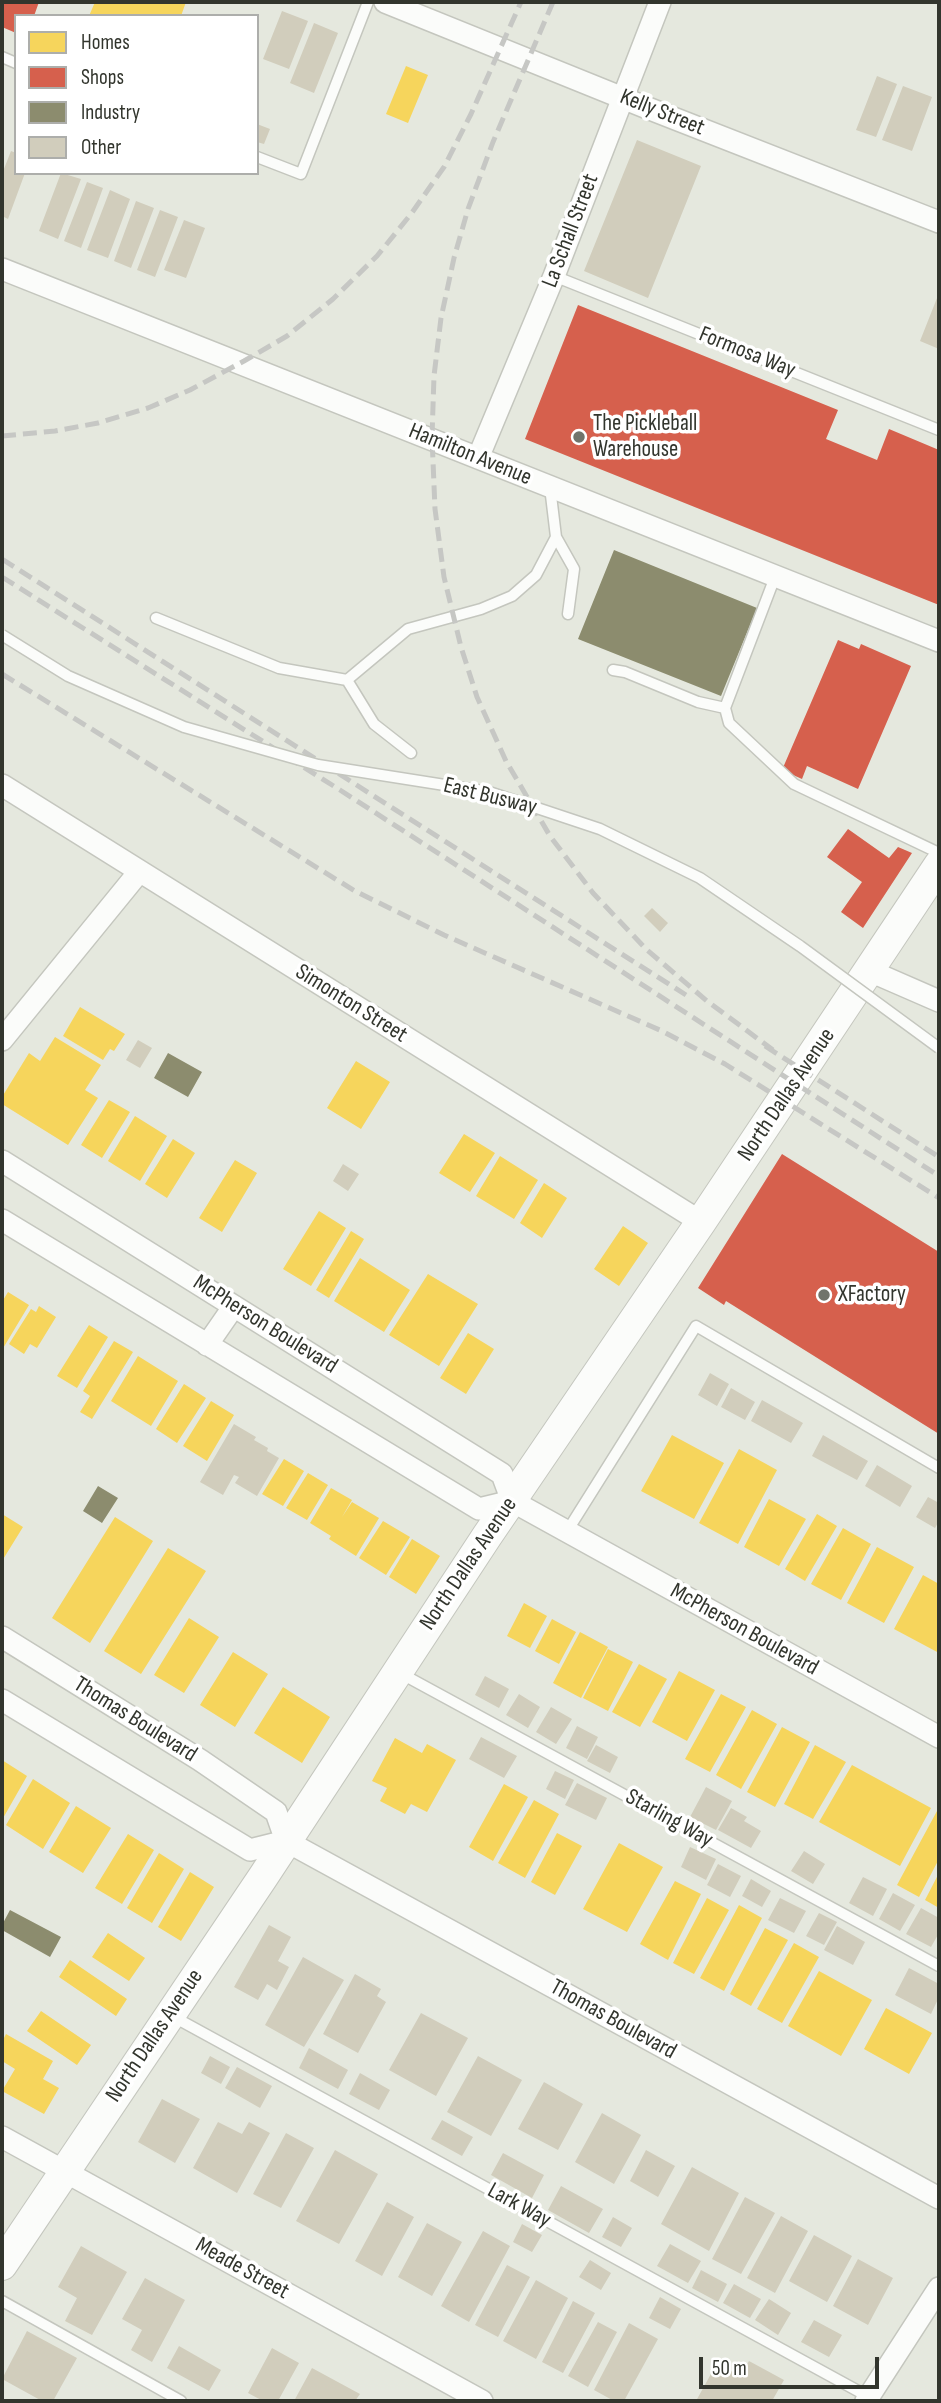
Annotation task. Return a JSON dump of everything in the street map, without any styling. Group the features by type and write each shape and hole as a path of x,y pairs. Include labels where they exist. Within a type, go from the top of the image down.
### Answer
{"main road":[{"name":"North Dallas Avenue","path":"2,2265 487,1536 939,865"}],"street":[{"name":"Kelly Street","path":"385,2 939,222"},
{"name":"La Schall Street","path":"478,458 554,276 660,2"},
{"name":"Hamilton Avenue","path":"2,269 939,641"},
{"name":"Simonton Street","path":"2,785 701,1222"},
{"path":"2,1040 139,872"},
{"path":"870,971 939,1001"},
{"name":"McPherson Boulevard","path":"2,1161 502,1474 512,1502 939,1737"},
{"name":"McPherson Boulevard","path":"2,1220 479,1509 512,1502"},
{"path":"207,1345 234,1306"},
{"name":"Thomas Boulevard","path":"2,1637 200,1760 276,1812 286,1841 939,2198"},
{"path":"2,1700 250,1850 286,1841"},
{"name":"Meade Street","path":"2,2137 482,2401"},
{"path":"868,2399 939,2288"}],"lane":[{"path":"259,158 301,174 368,2"},
{"name":"Formosa Way","path":"554,276 939,430"},
{"path":"550,487 556,537 574,569 568,614"},
{"path":"347,680 408,629 481,609 512,596 536,575 556,537"},
{"path":"775,577 725,708 729,723 794,784 939,853"},
{"path":"156,618 279,668 347,680 374,724 411,753"},
{"name":"East Busway","path":"2,635 68,676 184,727 318,765 489,792 600,828 700,878 800,946 939,1048"},
{"path":"613,670 625,672 698,702 725,708"},
{"path":"566,1533 696,1326 939,1468"},
{"name":"Starling Way","path":"398,1672 939,1966"},
{"name":"Lark Way","path":"169,2015 868,2399"},
{"path":"2,2301 181,2401"}],"building: Homes":[{"path":"95,2 186,2 182,14 90,14"},
{"path":"406,66 428,75 408,123 386,114"},
{"path":"80,1007 125,1034 114,1051 110,1049 103,1060 63,1036"},
{"path":"55,1037 101,1065 85,1090 98,1098 68,1145 2,1104 2,1097 29,1053 40,1061"},
{"path":"356,1061 390,1082 361,1129 327,1108"},
{"path":"109,1100 130,1112 102,1158 81,1145"},
{"path":"135,1116 167,1136 140,1181 108,1161"},
{"path":"464,1134 495,1153 470,1192 439,1173"},
{"path":"173,1139 195,1153 167,1198 145,1184"},
{"path":"500,1156 538,1180 514,1219 476,1196"},
{"path":"235,1160 257,1173 222,1232 199,1218"},
{"path":"544,1183 567,1198 542,1238 520,1223"},
{"path":"319,1211 346,1228 311,1286 283,1269"},
{"path":"623,1226 648,1243 619,1286 594,1269"},
{"path":"351,1231 364,1239 329,1298 316,1290"},
{"path":"360,1258 410,1290 384,1332 334,1301"},
{"path":"428,1274 478,1304 439,1366 389,1335"},
{"path":"8,1292 29,1305 2,1350 2,1302"},
{"path":"39,1306 56,1317 37,1348 30,1344 24,1354 9,1344 31,1309 36,1312"},
{"path":"89,1325 108,1337 77,1388 57,1376"},
{"path":"468,1333 494,1349 466,1394 440,1378"},
{"path":"114,1341 133,1352 92,1419 80,1412 90,1396 83,1391"},
{"path":"138,1356 178,1381 151,1426 111,1401"},
{"path":"184,1384 206,1398 177,1443 156,1429"},
{"path":"211,1401 234,1415 207,1461 183,1446"},
{"path":"672,1435 724,1463 694,1519 641,1491"},
{"path":"739,1449 777,1470 738,1544 699,1523"},
{"path":"284,1459 304,1471 283,1506 262,1494"},
{"path":"308,1473 328,1485 307,1520 286,1508"},
{"path":"331,1488 352,1500 342,1517 352,1502 379,1518 356,1556 310,1523"},
{"path":"769,1499 806,1519 779,1566 744,1547"},
{"path":"2,1514 23,1527 2,1561"},
{"path":"817,1514 837,1526 805,1581 785,1569"},
{"path":"115,1517 153,1541 90,1643 52,1618"},
{"path":"383,1521 410,1537 386,1575 359,1558"},
{"path":"843,1528 871,1544 841,1600 811,1584"},
{"path":"412,1539 440,1556 416,1594 389,1577"},
{"path":"877,1547 914,1567 884,1623 847,1603"},
{"path":"168,1548 206,1571 141,1674 104,1651"},
{"path":"923,1575 939,1584 939,1653 894,1629"},
{"path":"524,1603 547,1616 530,1648 507,1636"},
{"path":"189,1618 219,1637 184,1693 154,1675"},
{"path":"552,1619 576,1632 559,1664 535,1651"},
{"path":"580,1632 608,1647 581,1698 553,1683"},
{"path":"608,1649 633,1662 608,1711 583,1698"},
{"path":"233,1652 268,1674 235,1727 200,1705"},
{"path":"639,1664 667,1679 640,1727 612,1712"},
{"path":"679,1671 715,1690 687,1741 652,1722"},
{"path":"283,1687 330,1717 302,1763 254,1733"},
{"path":"721,1694 746,1707 710,1772 685,1759"},
{"path":"752,1710 777,1724 741,1789 716,1775"},
{"path":"782,1727 810,1742 775,1807 747,1792"},
{"path":"395,1738 422,1753 427,1744 456,1760 427,1812 411,1804 405,1814 380,1801 387,1788 372,1781"},
{"path":"815,1745 846,1762 813,1819 784,1804"},
{"path":"2,1760 27,1776 2,1820"},
{"path":"852,1765 931,1808 900,1866 819,1822"},
{"path":"33,1779 70,1803 43,1849 6,1825"},
{"path":"504,1784 528,1797 493,1861 469,1847"},
{"path":"534,1800 559,1814 525,1878 498,1863"},
{"path":"76,1806 111,1828 83,1873 49,1852"},
{"path":"937,1811 939,1859 919,1897 897,1885"},
{"path":"557,1833 582,1846 555,1895 531,1882"},
{"path":"128,1834 154,1850 122,1904 95,1888"},
{"path":"619,1843 663,1867 627,1932 583,1909"},
{"path":"159,1853 184,1869 152,1923 127,1908"},
{"path":"190,1872 214,1887 181,1941 158,1927"},
{"path":"939,1873 939,1908 925,1900"},
{"path":"675,1881 701,1894 668,1960 640,1944"},
{"path":"707,1898 729,1910 694,1974 673,1963"},
{"path":"739,1905 762,1918 724,1991 700,1978"},
{"path":"765,1928 788,1940 751,2006 730,1994"},
{"path":"108,1933 145,1958 129,1981 92,1957"},
{"path":"794,1943 819,1957 782,2023 757,2009"},
{"path":"70,1960 127,1999 116,2016 59,1977"},
{"path":"819,1971 872,2000 841,2056 788,2026"},
{"path":"886,2008 932,2033 909,2074 864,2049"},
{"path":"41,2011 91,2045 77,2065 27,2031"},
{"path":"6,2034 53,2061 43,2079 59,2088 44,2114 2,2091 15,2069 2,2061 2,2042"}],"building: Shops":[{"path":"5,2 39,2 35,14 14,14 14,32 2,27 2,9"},
{"path":"578,305 838,410 826,439 877,460 889,429 939,450 939,605 525,439"},
{"path":"838,640 859,649 861,644 911,666 858,789 807,766 802,779 782,770"},
{"path":"848,829 889,858 898,847 912,853 863,928 841,912 862,882 827,857"},
{"name":"XFactory","path":"782,1154 939,1252 939,1434 726,1301 724,1305 698,1288"}],"building: Industry":[{"path":"614,550 757,608 721,696 578,639"},
{"path":"168,1053 202,1072 188,1097 154,1078"},
{"path":"98,1486 118,1498 102,1523 83,1511"},
{"path":"10,1910 61,1937 50,1957 2,1930"}],"building: Other":[{"path":"282,11 308,21 289,69 263,59"},
{"path":"314,23 338,33 314,93 290,83"},
{"path":"877,76 897,84 876,137 856,130"},
{"path":"903,86 932,97 912,151 882,140"},
{"path":"259,125 270,129 264,144 259,143"},
{"path":"637,140 701,166 648,298 584,271"},
{"path":"11,151 14,152 14,175 24,175 8,219 2,216 2,174"},
{"path":"60,175 81,179 58,239 39,231"},
{"path":"87,182 103,188 81,248 64,241"},
{"path":"110,190 130,199 108,258 87,250"},
{"path":"136,201 154,208 131,268 114,261"},
{"path":"160,210 178,217 155,277 137,270"},
{"path":"184,220 205,228 186,278 164,270"},
{"path":"939,293 939,349 920,341"},
{"path":"652,908 668,923 660,932 644,916"},
{"path":"138,1040 152,1048 140,1068 126,1060"},
{"path":"343,1164 359,1174 348,1191 333,1181"},
{"path":"710,1373 729,1384 717,1406 698,1395"},
{"path":"731,1388 755,1402 745,1420 721,1407"},
{"path":"762,1400 803,1423 791,1443 751,1421"},
{"path":"234,1424 256,1437 254,1440 279,1458 257,1496 235,1483 239,1477 234,1475 223,1495 200,1482"},
{"path":"823,1435 868,1461 857,1480 812,1456"},
{"path":"877,1465 912,1486 900,1507 865,1486"},
{"path":"928,1497 939,1503 939,1521 935,1528 916,1517"},
{"path":"485,1676 509,1689 499,1708 475,1695"},
{"path":"519,1694 540,1707 528,1728 506,1715"},
{"path":"551,1707 572,1719 556,1744 536,1732"},
{"path":"577,1726 598,1737 587,1759 566,1748"},
{"path":"481,1737 517,1756 504,1778 469,1759"},
{"path":"596,1745 618,1757 610,1773 587,1761"},
{"path":"555,1771 574,1780 565,1799 546,1789"},
{"path":"577,1783 607,1798 596,1820 565,1805"},
{"path":"706,1787 732,1801 716,1830 690,1817"},
{"path":"731,1808 747,1817 744,1821 761,1831 751,1848 718,1830"},
{"path":"690,1847 716,1859 706,1880 681,1867"},
{"path":"804,1851 825,1864 813,1884 791,1871"},
{"path":"718,1864 741,1876 730,1897 707,1885"},
{"path":"863,1877 887,1889 873,1916 849,1903"},
{"path":"751,1879 771,1891 762,1907 742,1896"},
{"path":"893,1893 915,1905 900,1931 879,1919"},
{"path":"780,1898 806,1911 794,1933 768,1920"},
{"path":"921,1908 939,1918 939,1933 931,1947 906,1934"},
{"path":"819,1913 837,1922 824,1945 806,1936"},
{"path":"269,1925 291,1937 278,1961 289,1967 277,1990 267,1984 258,2000 234,1987"},
{"path":"837,1926 865,1942 853,1965 824,1950"},
{"path":"303,1957 344,1980 304,2047 265,2025"},
{"path":"909,1968 939,1984 939,1997 931,2014 895,1995"},
{"path":"355,1974 381,1989 377,1996 386,2002 358,2053 323,2034"},
{"path":"421,2013 468,2038 436,2096 389,2070"},
{"path":"309,2048 348,2070 338,2089 299,2068"},
{"path":"210,2056 230,2067 221,2084 201,2073"},
{"path":"478,2056 522,2080 491,2136 447,2112"},
{"path":"237,2067 272,2086 260,2108 225,2088"},
{"path":"360,2073 390,2090 379,2110 349,2094"},
{"path":"544,2082 583,2104 558,2150 518,2129"},
{"path":"162,2099 200,2119 175,2163 138,2142"},
{"path":"602,2113 641,2135 614,2184 575,2162"},
{"path":"442,2120 473,2137 462,2156 431,2139"},
{"path":"218,2122 242,2134 249,2122 270,2133 237,2193 193,2168"},
{"path":"286,2133 314,2148 281,2208 253,2194"},
{"path":"335,2150 378,2174 339,2244 296,2221"},
{"path":"646,2150 675,2166 658,2197 630,2181"},
{"path":"503,2153 544,2175 532,2198 491,2175"},
{"path":"692,2167 739,2193 709,2251 661,2224"},
{"path":"561,2186 603,2209 589,2233 548,2210"},
{"path":"745,2197 775,2213 741,2274 712,2259"},
{"path":"387,2202 414,2217 382,2276 355,2261"},
{"path":"781,2216 808,2231 775,2293 747,2278"},
{"path":"613,2217 632,2228 621,2247 602,2237"},
{"path":"427,2223 462,2242 432,2296 398,2277"},
{"path":"522,2224 542,2235 532,2252 513,2242"},
{"path":"483,2231 510,2246 469,2322 441,2306"},
{"path":"814,2235 852,2256 827,2302 789,2281"},
{"path":"670,2244 701,2261 688,2283 657,2266"},
{"path":"81,2246 127,2272 92,2335 65,2321 77,2298 58,2287"},
{"path":"858,2259 893,2278 868,2325 833,2306"},
{"path":"590,2260 611,2273 601,2290 579,2277"},
{"path":"507,2265 530,2277 498,2337 475,2325"},
{"path":"701,2270 727,2284 718,2302 692,2288"},
{"path":"145,2278 185,2300 152,2362 131,2350 142,2330 122,2319"},
{"path":"536,2280 568,2298 536,2359 503,2341"},
{"path":"734,2284 761,2299 750,2318 723,2303"},
{"path":"660,2297 681,2309 670,2329 649,2318"},
{"path":"769,2299 791,2313 778,2335 755,2320"},
{"path":"573,2301 595,2313 563,2373 542,2362"},
{"path":"814,2320 842,2335 829,2357 801,2342"},
{"path":"598,2322 617,2332 588,2387 568,2376"},
{"path":"629,2323 658,2339 624,2401 614,2401 594,2390"},
{"path":"27,2331 77,2358 53,2401 42,2401 2,2379"},
{"path":"179,2346 221,2370 209,2391 167,2368"},
{"path":"272,2348 299,2363 278,2401 263,2401 248,2393"},
{"path":"749,2361 784,2380 772,2401 696,2401 717,2363 740,2376"},
{"path":"312,2368 360,2394 355,2401 294,2401"}],"railway":[{"path":"2,436 55,431 98,423 148,408 190,390 287,336 333,299 377,256 444,167 521,2"},
{"path":"553,2 493,142 468,209 441,318 434,376 432,437 435,509 444,577 461,647 477,697 506,761 550,836 593,893 647,950 707,1001 773,1050"},
{"path":"2,559 686,995"},
{"path":"2,577 340,790 939,1176"},
{"path":"2,674 355,891 444,935 662,1031 725,1064 939,1198"},
{"path":"765,1046 939,1157"}],"place":[{"name":"The Pickleball Warehouse","path":"579,437"},
{"name":"XFactory","path":"824,1295"}]}
